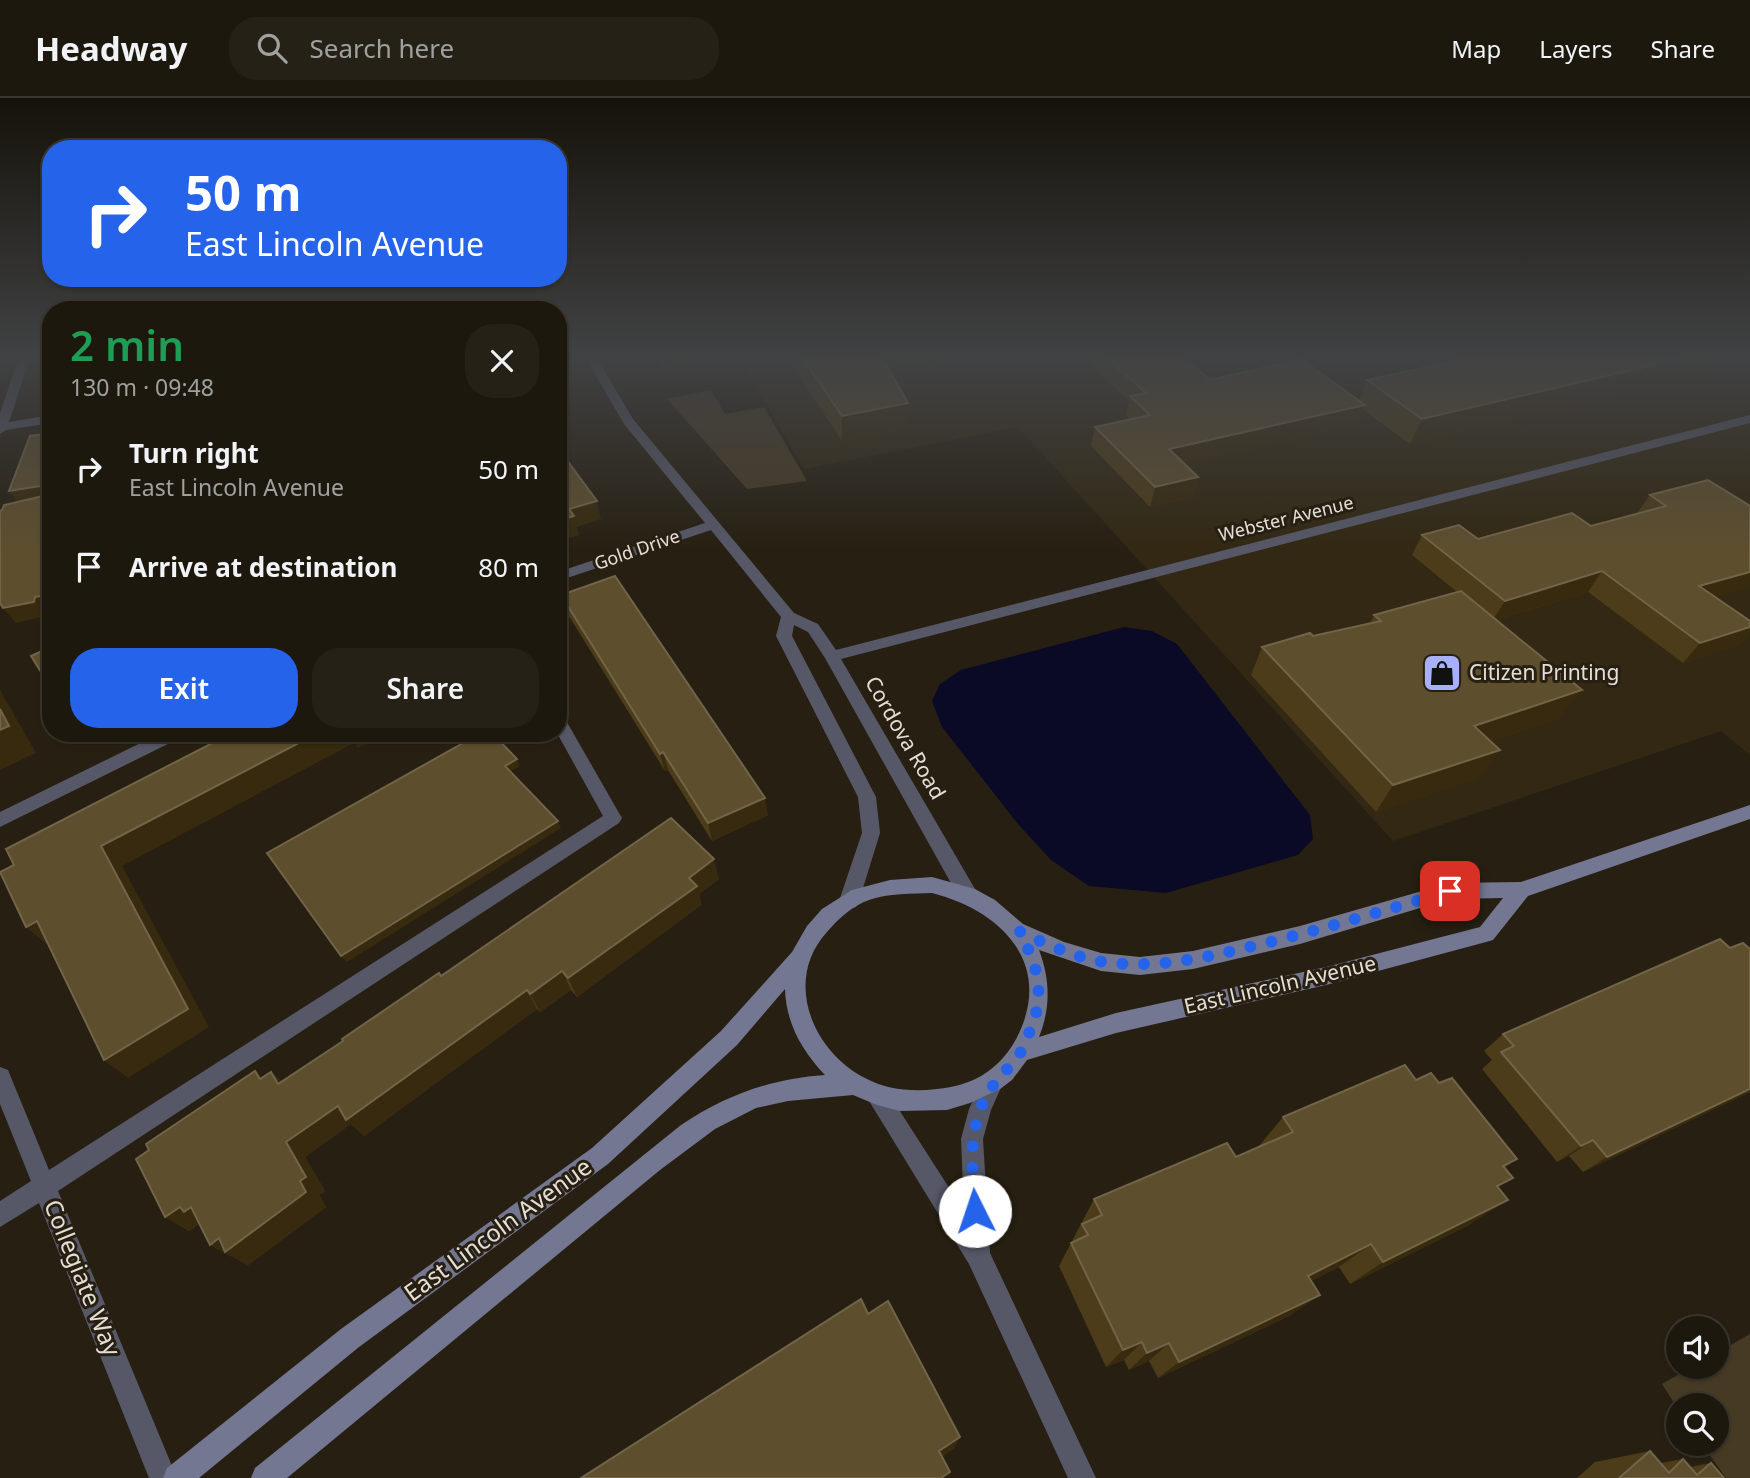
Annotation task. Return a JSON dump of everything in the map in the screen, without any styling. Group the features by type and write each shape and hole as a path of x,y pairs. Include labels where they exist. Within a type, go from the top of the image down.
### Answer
{"street":[{"path":"0,428 37,421"},
{"name":"Cordova Road","path":"628,421 789,616 813,628 832,656 968,895"},
{"name":"Webster Avenue","path":"832,656 1741,421"},
{"name":"Gold Drive","path":"567,574 715,524"},
{"path":"789,616 784,636 867,797 871,834 849,901"},
{"path":"0,1214 613,818 567,737"},
{"path":"0,820 158,742"},
{"name":"East Lincoln Avenue","path":"1019,931 1060,950 1091,959 1140,966 1193,960 1300,935 1450,891 1521,890 1747,816"},
{"path":"978,1255 972,1139 980,1109 993,1081 1021,1052 1036,1016 1040,989 1036,965 1019,931 995,910 968,895 932,885 895,886 849,901 826,919 798,959 794,990 796,1012 805,1037 828,1066 866,1090 913,1103 954,1097 993,1081"},
{"name":"East Lincoln Avenue","path":"1021,1052 1116,1023 1326,976 1486,934 1521,890"},
{"name":"East Lincoln Avenue","path":"177,1478 350,1338 600,1156 729,1038 798,959"},
{"name":"Collegiate Way","path":"0,1077 163,1478"},
{"name":"East Lincoln Avenue","path":"265,1478 501,1283 689,1135 725,1110 774,1092 797,1088 866,1090"},
{"path":"866,1090 978,1255 1082,1478"}],"shaded area":[{"path":"687,421 772,421 807,481 747,489"},
{"path":"776,421 1750,421 1750,755 1721,731 1393,841 1018,427 804,469"},
{"path":"1750,1334 1750,1478 1726,1478 1710,1456 1729,1456 1729,1393 1668,1393 1662,1384 1671,1379 1729,1379 1729,1346"}],"water":[{"path":"1124,627 1152,631 1177,644 1310,815 1313,839 1298,855 1166,893 1089,886 1051,860 1018,824 942,727 932,701 940,684 961,670"}],"building":[{"path":"1121,421 1292,421 1169,449 1198,477 1155,487 1095,427"},
{"path":"42,434 42,487 9,491 30,436"},
{"path":"567,460 597,501 569,509 574,516 567,518"},
{"path":"1708,480 1750,506 1750,572 1699,586 1750,621 1750,627 1700,643 1602,571 1505,601 1422,535 1459,525 1478,539 1572,513 1591,526 1666,506 1650,495"},
{"path":"42,496 42,596 35,597 34,602 3,608 0,603 0,511 4,505"},
{"path":"615,576 765,798 708,823 663,752 660,754 567,605 567,593"},
{"path":"1461,591 1582,690 1474,726 1500,750 1393,785 1262,647 1310,633 1313,636 1381,621 1374,615"},
{"path":"42,651 42,674 31,656"},
{"path":"0,709 9,726 0,730"},
{"path":"214,742 301,742 101,846 188,1009 104,1060 37,921 26,927 0,872 14,865 6,849"},
{"path":"465,742 501,742 517,759 505,766 558,821 341,956 267,853"},
{"path":"671,818 714,859 689,878 697,886 568,978 562,971 530,994 527,990 346,1120 338,1106 286,1142 306,1177 300,1181 306,1192 225,1252 219,1238 210,1245 191,1207 184,1212 180,1207 165,1217 136,1159 149,1150 146,1144 255,1071 260,1079 271,1072 278,1084"},
{"path":"1720,939 1730,948 1743,943 1750,949 1750,1089 1607,1157 1593,1140 1581,1146 1501,1052 1514,1046 1503,1034"},
{"path":"1405,1065 1416,1080 1431,1073 1439,1083 1452,1078 1517,1159 1503,1166 1513,1178 1497,1186 1508,1200 1383,1262 1371,1244 1308,1276 1320,1295 1179,1362 1169,1343 1147,1353 1142,1342 1123,1350 1071,1243 1088,1235 1082,1224 1102,1215 1094,1199 1227,1143 1236,1157 1293,1132 1283,1117"},
{"path":"861,1299 868,1314 888,1301 960,1437 939,1451 950,1472 941,1478 581,1478"},
{"path":"1650,1451 1669,1473 1683,1459 1697,1475 1711,1463 1724,1478 1619,1478"}],"place":[{"name":"Citizen Printing","path":"1442,673"}],"route":[{"path":"975,1211 972,1139 980,1109 993,1081 1021,1052 1036,1016 1040,989 1036,965 1019,931 1080,956 1101,962 1140,966 1193,960 1300,935 1450,891"}]}
